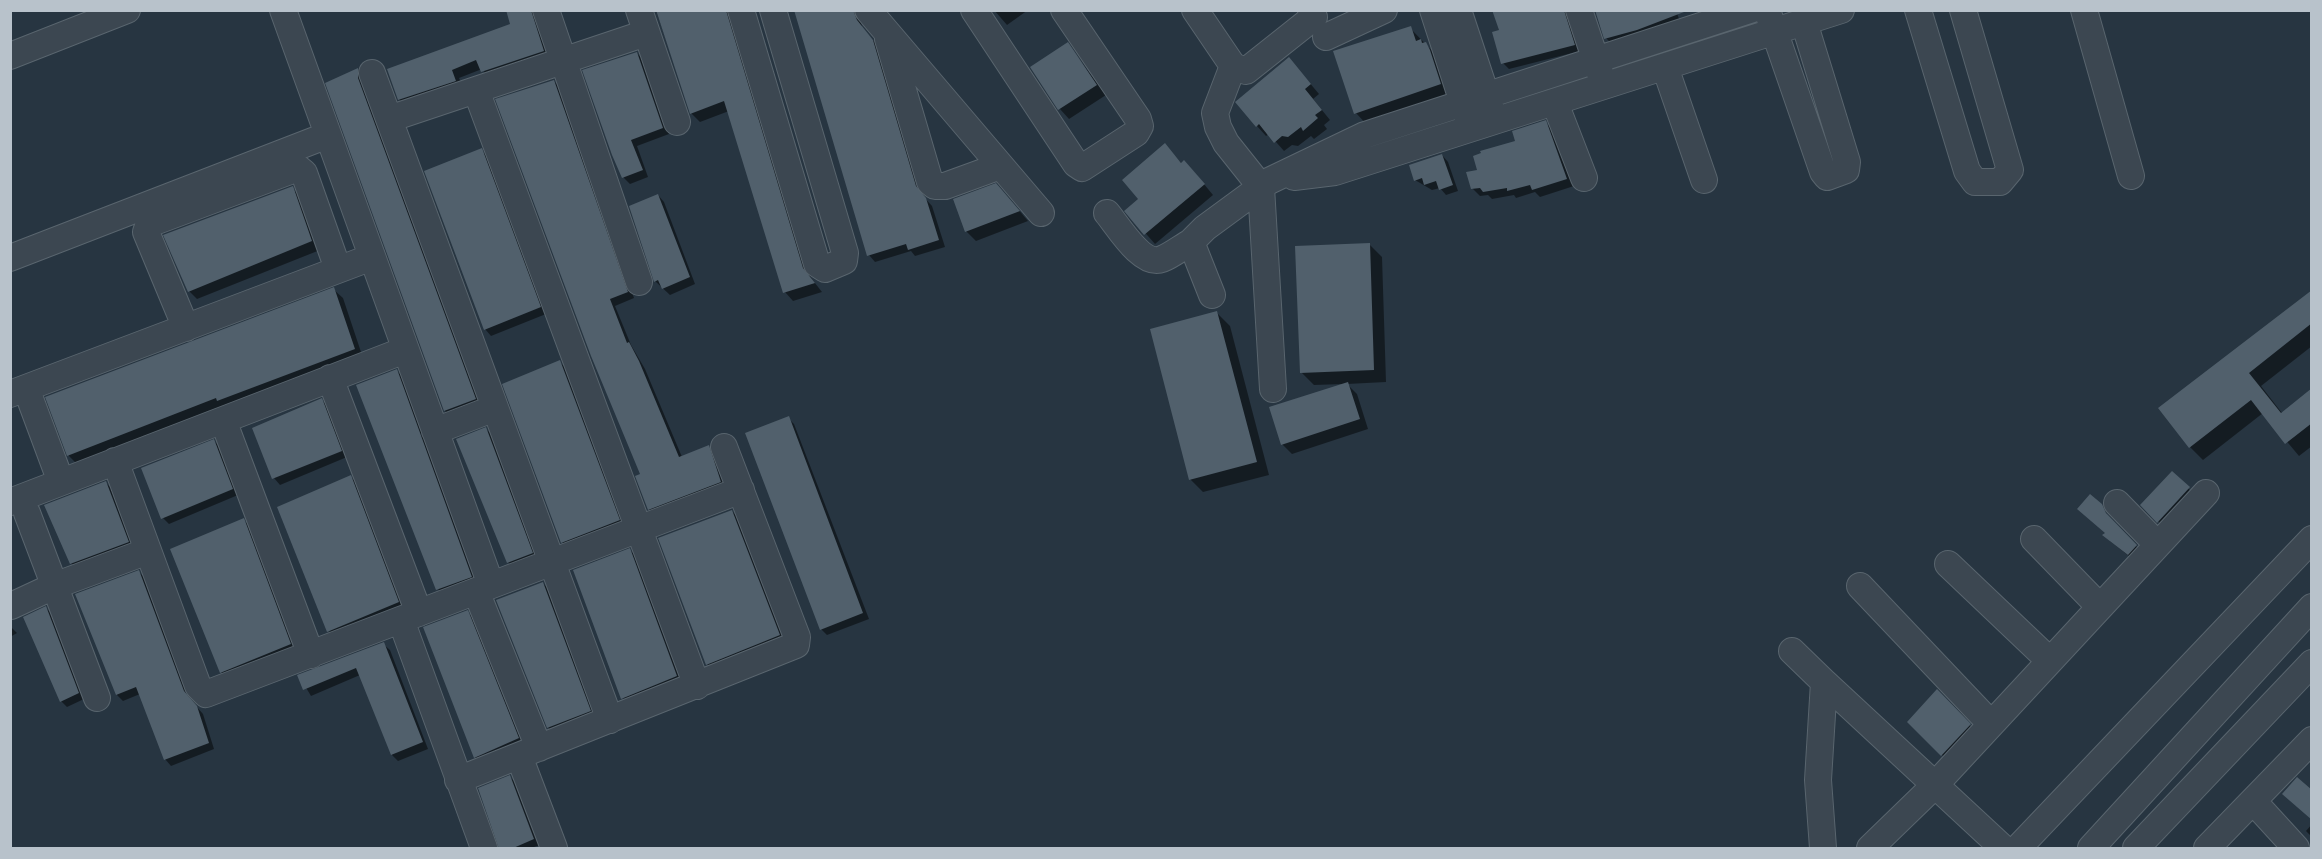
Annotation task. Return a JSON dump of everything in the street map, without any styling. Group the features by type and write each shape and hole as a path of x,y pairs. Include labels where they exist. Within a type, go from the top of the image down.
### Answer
{"street":[{"path":"10,56 127,10"},
{"path":"283,10 435,431 484,588 554,849"},
{"path":"546,10 639,282"},
{"path":"741,10 817,264 825,269 833,268 844,261 845,253 772,10"},
{"path":"868,10 1041,213"},
{"path":"974,10 1076,164 1082,168 1136,133 1140,126 1138,119 1064,10"},
{"path":"1194,10 1233,66 1246,71 1314,17 1311,10"},
{"path":"1326,37 1384,10"},
{"path":"1433,10 1475,99 1484,126"},
{"path":"1458,10 1475,99"},
{"path":"1579,10 1605,87"},
{"path":"1918,10 1967,171 1975,182 2000,182 2010,170 1963,10"},
{"path":"2084,10 2131,176"},
{"path":"1107,213 1143,257 1152,261 1161,260 1191,242 1205,228 1265,184 1365,135 1596,60 1685,20 1756,15 1804,22 1841,11"},
{"path":"1265,184 1335,172 1697,57 1756,15"},
{"path":"1756,15 1823,172 1827,177 1835,176 1846,170 1847,162 1804,22"},
{"path":"1685,20 1697,57"},
{"path":"388,119 563,61 643,22 676,122"},
{"path":"886,32 930,182 935,186 945,186 1000,166"},
{"path":"1233,66 1215,113 1218,127 1226,143 1265,184 1273,389"},
{"path":"1665,68 1704,180"},
{"path":"372,74 610,720"},
{"path":"476,90 697,686"},
{"path":"1555,103 1584,178"},
{"path":"10,258 328,135"},
{"path":"784,156 813,145"},
{"path":"186,327 146,232 149,224 298,168 304,173 338,269"},
{"path":"1191,242 1212,295"},
{"path":"61,482 18,391 372,257"},
{"path":"96,698 54,586 19,507 61,482 405,350"},
{"path":"330,378 410,616 458,780 484,849"},
{"path":"435,431 495,408"},
{"path":"223,420 311,655"},
{"path":"458,780 790,648 798,641 724,447"},
{"path":"115,461 201,692 210,693 741,490"},
{"path":"1870,849 1934,786 2156,543 2206,493"},
{"path":"2117,503 2156,543"},
{"path":"2034,539 2099,606"},
{"path":"2018,849 2312,539"},
{"path":"10,624 14,618 11,605 54,586 148,551"},
{"path":"1948,564 2049,660"},
{"path":"1860,586 1991,724"},
{"path":"2091,849 2312,607"},
{"path":"1792,651 2003,849"},
{"path":"2136,849 2312,663"},
{"path":"1823,849 1818,780 1824,682"},
{"path":"2207,849 2312,740"},
{"path":"2253,801 2296,849"}],"building":[{"path":"506,10 531,10 544,51 481,72 476,60 452,70 456,81 398,100 387,69 510,24"},
{"path":"656,10 726,10 803,268 815,283 783,293 724,101 690,114"},
{"path":"794,10 853,10 857,20 873,40 916,186 926,198 939,240 908,250 906,244 867,256"},
{"path":"1492,10 1564,10 1575,45 1501,64 1492,32 1499,30"},
{"path":"1595,10 1683,10 1684,12 1637,30 1604,39"},
{"path":"1411,26 1416,41 1421,39 1422,43 1426,42 1441,84 1354,114 1333,51"},
{"path":"1068,42 1097,85 1058,110 1030,67"},
{"path":"637,52 663,128 631,140 643,170 622,178 582,70"},
{"path":"1289,57 1311,84 1305,89 1322,110 1315,115 1318,118 1303,131 1301,127 1288,137 1282,136 1274,143 1259,124 1256,127 1235,102"},
{"path":"358,68 358,78 476,399 444,411 325,83"},
{"path":"554,80 628,292 610,299 627,343 629,342 639,361 679,457 709,445 721,482 648,510 635,476 640,474 591,356 495,99"},
{"path":"1546,120 1567,179 1532,190 1530,185 1507,191 1507,188 1483,192 1480,188 1471,189 1466,172 1477,170 1473,156 1481,153 1480,151 1515,141 1512,131"},
{"path":"1165,143 1181,163 1184,160 1205,184 1144,235 1124,211 1138,199 1122,180"},
{"path":"482,148 541,307 484,330 424,171"},
{"path":"1442,154 1453,185 1439,190 1436,181 1424,185 1422,178 1414,181 1409,165"},
{"path":"996,183 1020,211 965,232 953,199"},
{"path":"293,186 312,241 188,292 163,235"},
{"path":"658,194 690,277 662,289 658,280 654,282 629,206"},
{"path":"1370,243 1374,370 1300,373 1295,246"},
{"path":"334,287 355,349 217,401 216,398 67,456 45,397"},
{"path":"2312,290 2312,323 2249,373 2281,413 2312,388 2312,423 2285,444 2251,400 2189,448 2158,408"},
{"path":"1217,311 1257,462 1189,480 1150,329"},
{"path":"560,360 620,520 561,543 502,384"},
{"path":"397,369 472,577 436,590 356,385"},
{"path":"1348,382 1360,419 1281,445 1269,407"},
{"path":"322,398 342,451 272,479 252,428"},
{"path":"789,416 863,613 820,630 745,433"},
{"path":"486,427 533,553 507,563 456,439"},
{"path":"214,439 233,489 161,519 141,468"},
{"path":"2172,471 2190,487 2157,523 2140,505"},
{"path":"351,475 399,602 327,632 277,507"},
{"path":"106,481 129,542 70,564 44,505"},
{"path":"2090,494 2102,504 2106,513 2137,545 2128,555 2102,535 2105,533 2077,509"},
{"path":"732,510 780,635 706,665 658,538"},
{"path":"244,518 291,644 220,673 170,549"},
{"path":"630,548 677,676 621,699 573,570"},
{"path":"139,570 184,691 197,706 209,743 164,760 136,687 116,695 75,594"},
{"path":"543,582 591,711 547,728 496,600"},
{"path":"46,606 79,693 60,702 23,617"},
{"path":"468,610 519,738 474,758 423,627"},
{"path":"384,642 423,742 391,755 356,668 303,690 297,675"},
{"path":"1937,689 1971,724 1941,756 1907,722"},
{"path":"510,775 534,839 511,849 499,849 478,788"},
{"path":"2297,777 2312,790 2312,820 2282,794"}]}
